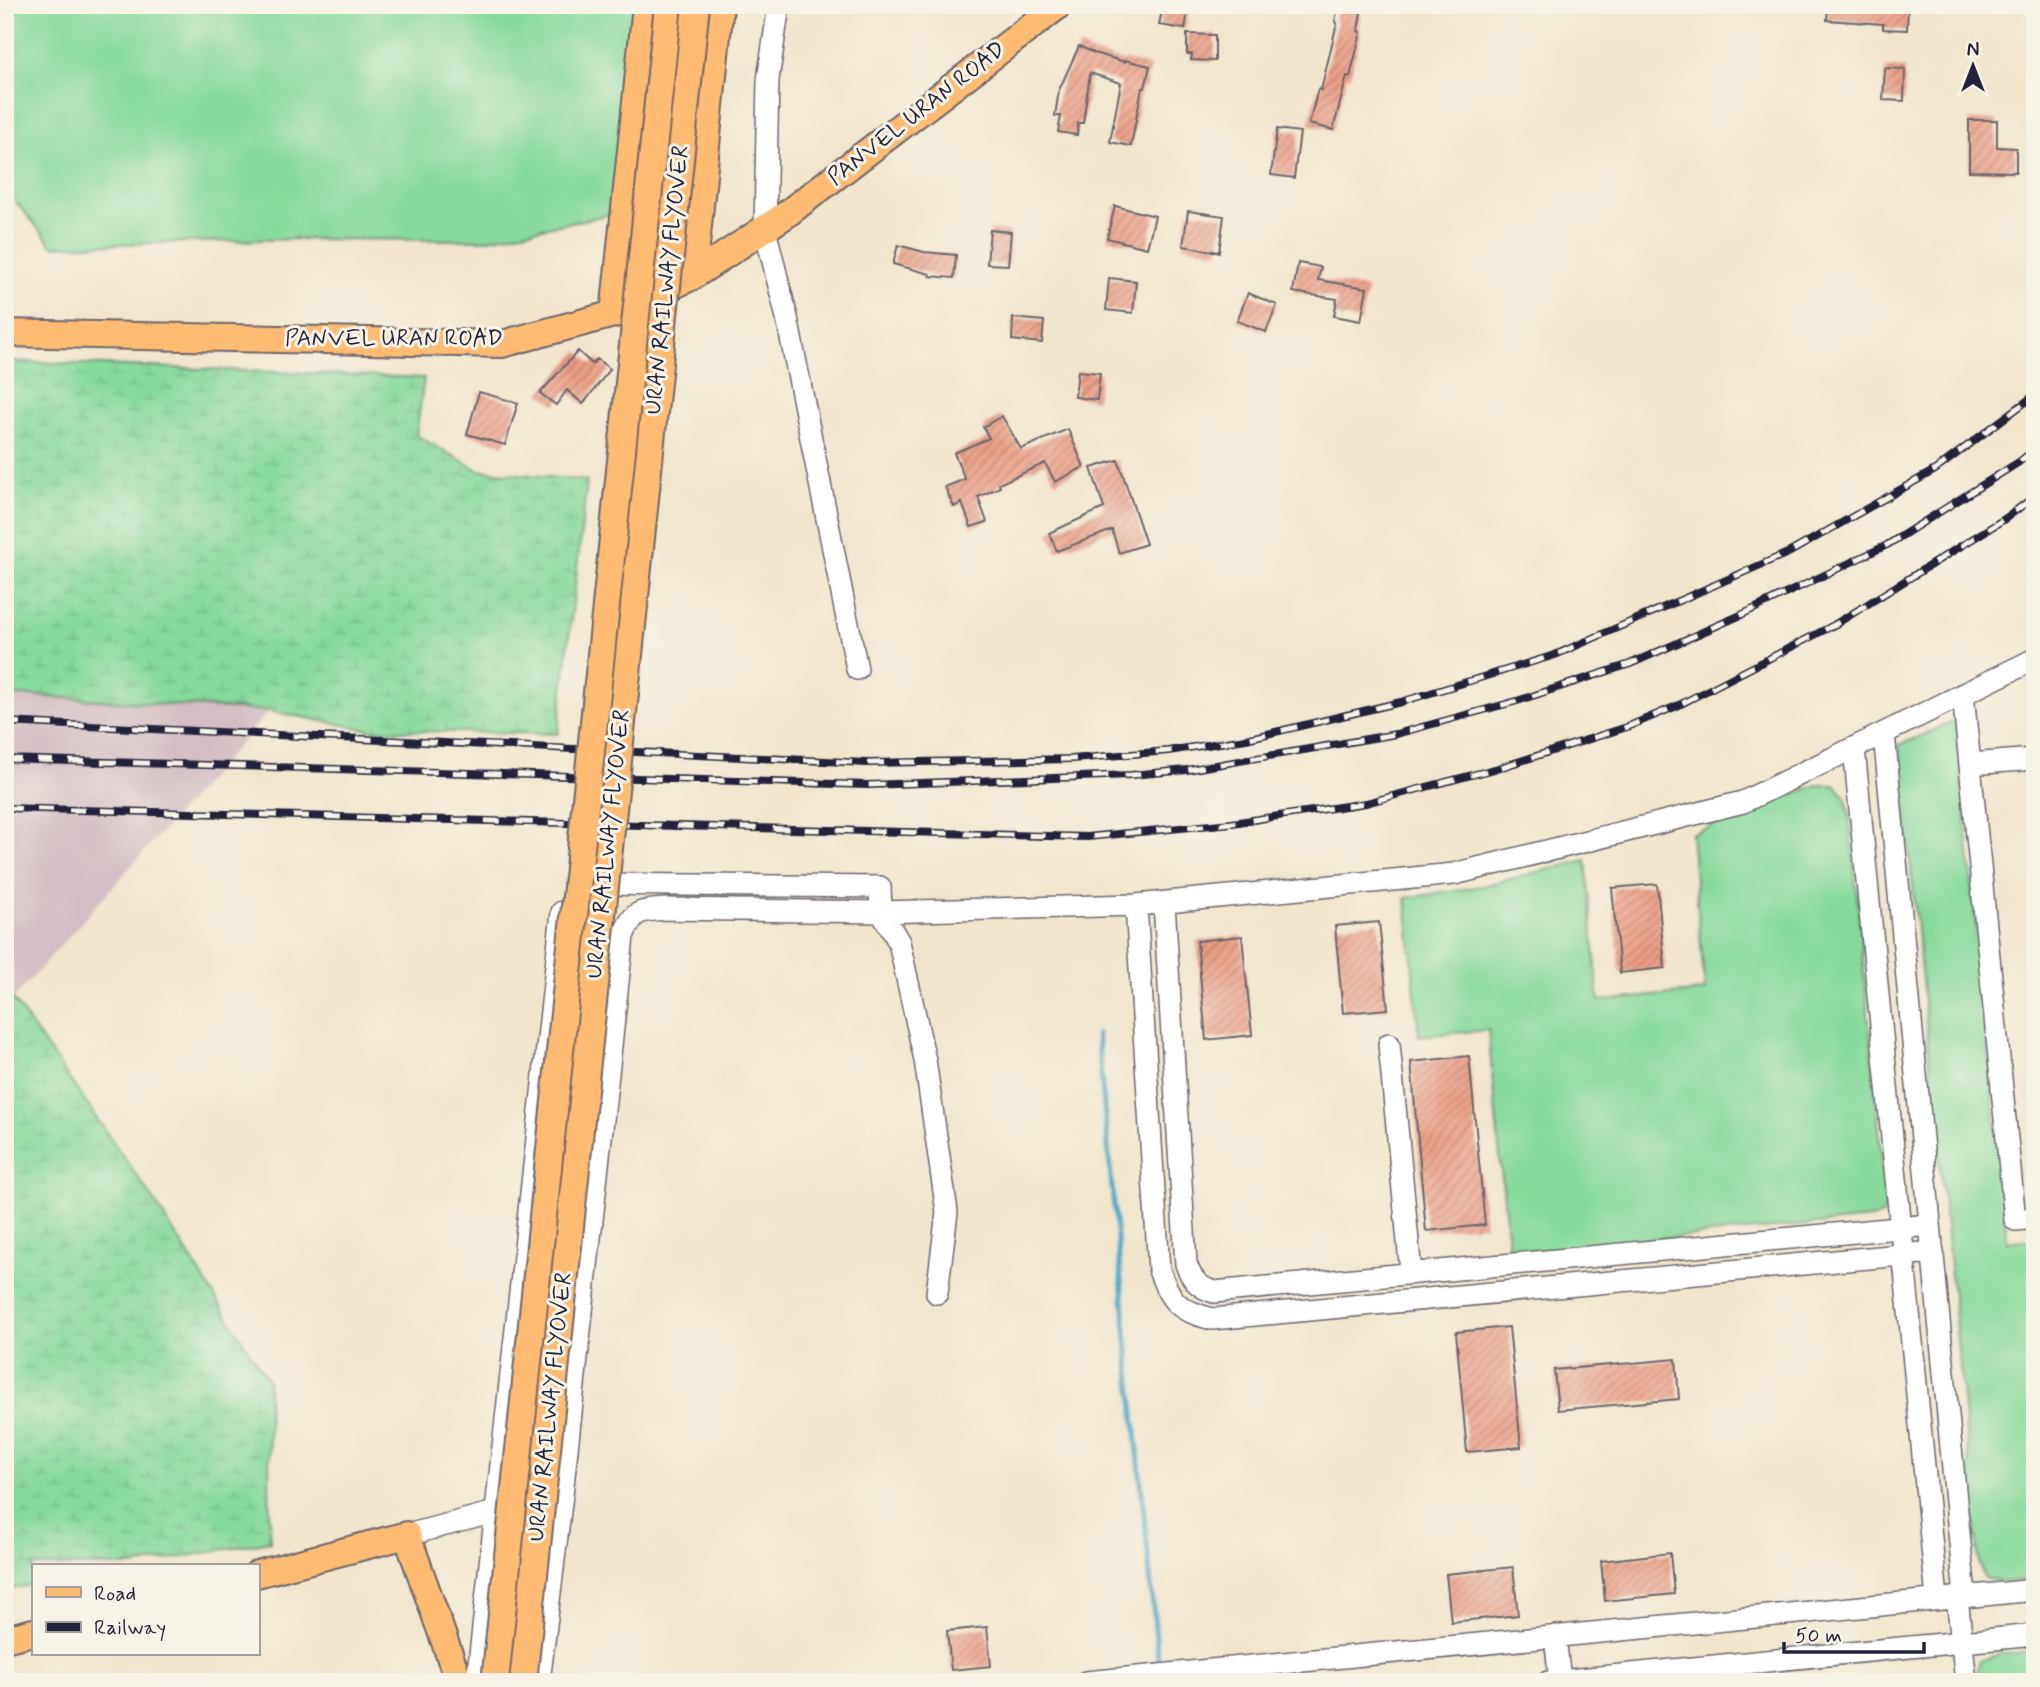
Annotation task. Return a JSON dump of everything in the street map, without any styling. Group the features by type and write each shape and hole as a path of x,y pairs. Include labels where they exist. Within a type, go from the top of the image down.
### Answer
{"main road":[{"path":"614,314 646,5"},
{"name":"URAN RAILWAY FLYOVER","path":"495,1682 668,5"},
{"name":"URAN RAILWAY FLYOVER","path":"523,1682 696,5"},
{"path":"693,276 720,5"},
{"name":"PANVEL URAN ROAD","path":"5,333 502,344 614,314 693,276 765,229 1059,5"},
{"path":"259,1573 407,1535 459,1682"},
{"path":"5,1639 32,1632"}],"street":[{"path":"779,5 768,80 765,229 787,318 857,669"},
{"path":"539,1682 623,936 631,918 645,910 666,909 881,912 1136,905 1454,874 1743,802 2035,659"},
{"path":"1963,694 2015,1220 2035,1218"},
{"path":"1884,733 1933,1252 1953,1598"},
{"path":"1854,748 1903,1255 1966,1682"},
{"path":"1970,764 2035,759"},
{"path":"477,1682 561,912 568,893 584,883 880,887 881,912 899,942 925,1060 947,1212 937,1293"},
{"path":"1164,903 1186,1264 1191,1278 1201,1288 1214,1292 1930,1225"},
{"path":"1136,905 1159,1270 1167,1293 1186,1312 1212,1319 1933,1252"},
{"path":"1390,1044 1411,1273"},
{"path":"407,1535 495,1512"},
{"path":"1086,1682 2035,1590"},
{"path":"1555,1636 1556,1681 2035,1635"}],"shaded area":[{"path":"5,694 269,711 13,999 5,999"}],"green space":[{"path":"5,5 636,5 613,214 483,240 299,239 53,246 5,189"},
{"path":"5,361 424,378 416,435 478,470 587,481 558,734 371,730 269,711 5,694"},
{"path":"1956,721 2007,1242 2035,1239 2035,1579 2001,1582 1985,1578 1979,1564 1899,745"},
{"path":"1817,785 1835,785 1845,796 1849,812 1886,1203 1883,1215 1871,1219 1509,1253 1488,1030 1419,1036 1406,898 1482,886 1586,860 1599,1001 1705,991 1691,834"},
{"path":"5,999 13,999 153,1199 268,1380 270,1541 145,1564 32,1564 32,1585 5,1590"},
{"path":"2035,1651 2035,1682 1976,1682 1979,1661 1999,1654"}],"building":[{"path":"1163,5 1189,5 1185,29 1159,25"},
{"path":"1338,5 1362,5 1358,31 1361,32 1333,130 1309,124 1318,89 1321,90 1337,23"},
{"path":"1828,5 1908,5 1907,30 1883,29 1883,24 1827,20"},
{"path":"1187,34 1215,35 1215,61 1191,60 1192,54 1187,54"},
{"path":"1079,46 1125,62 1150,66 1145,88 1142,88 1131,146 1110,142 1121,83 1090,73 1083,123 1078,123 1077,135 1058,132 1061,116 1055,116 1059,90"},
{"path":"1885,68 1905,69 1904,101 1883,100"},
{"path":"1969,120 1997,120 1997,147 2016,148 2016,172 1969,171"},
{"path":"1277,129 1300,132 1294,178 1271,175"},
{"path":"1115,206 1155,216 1147,248 1107,238"},
{"path":"1188,211 1224,216 1219,252 1183,246"},
{"path":"990,230 1011,232 1008,265 987,264"},
{"path":"898,245 924,252 956,255 954,278 930,276 893,264"},
{"path":"1298,263 1321,267 1318,280 1367,288 1361,321 1334,316 1337,299 1293,292"},
{"path":"1109,278 1136,281 1133,313 1106,310"},
{"path":"1248,293 1277,305 1266,332 1237,321"},
{"path":"1013,318 1044,321 1042,343 1012,340"},
{"path":"578,351 592,364 597,359 610,369 583,404 567,390 556,405 540,393"},
{"path":"1078,371 1100,373 1097,400 1075,397"},
{"path":"479,392 518,403 505,445 467,434"},
{"path":"1002,416 1021,449 1068,429 1084,467 1055,482 1045,463 999,484 1000,487 978,497 987,522 971,527 962,503 954,507 945,487 965,479 954,453 989,438 983,427"},
{"path":"1118,460 1146,544 1119,553 1112,530 1057,551 1049,533 1104,508 1091,468"},
{"path":"1657,884 1665,968 1620,973 1612,888"},
{"path":"1379,922 1388,1009 1343,1013 1335,926"},
{"path":"1242,936 1252,1035 1206,1040 1197,941"},
{"path":"1469,1056 1485,1225 1426,1231 1411,1062"},
{"path":"1509,1327 1521,1447 1467,1452 1456,1332"},
{"path":"1676,1359 1679,1399 1558,1410 1554,1370"},
{"path":"1670,1553 1674,1594 1605,1601 1601,1561"},
{"path":"1513,1567 1518,1615 1451,1622 1446,1574"},
{"path":"987,1627 991,1666 951,1670 947,1631"}],"waterway":[{"path":"1097,1034 1159,1668"}],"railway":[{"path":"5,722 867,763 1072,759 1168,751 1246,739 1401,702 1555,655 1790,552 1935,470 2035,395"},
{"path":"5,759 868,785 1131,775 1187,770 1396,734 1517,701 1630,664 1741,615 1887,545 2019,462 2035,449"},
{"path":"5,808 1087,837 1232,823 1366,803 1502,767 1627,727 1679,705 1834,625 2006,518 2035,496"}]}
